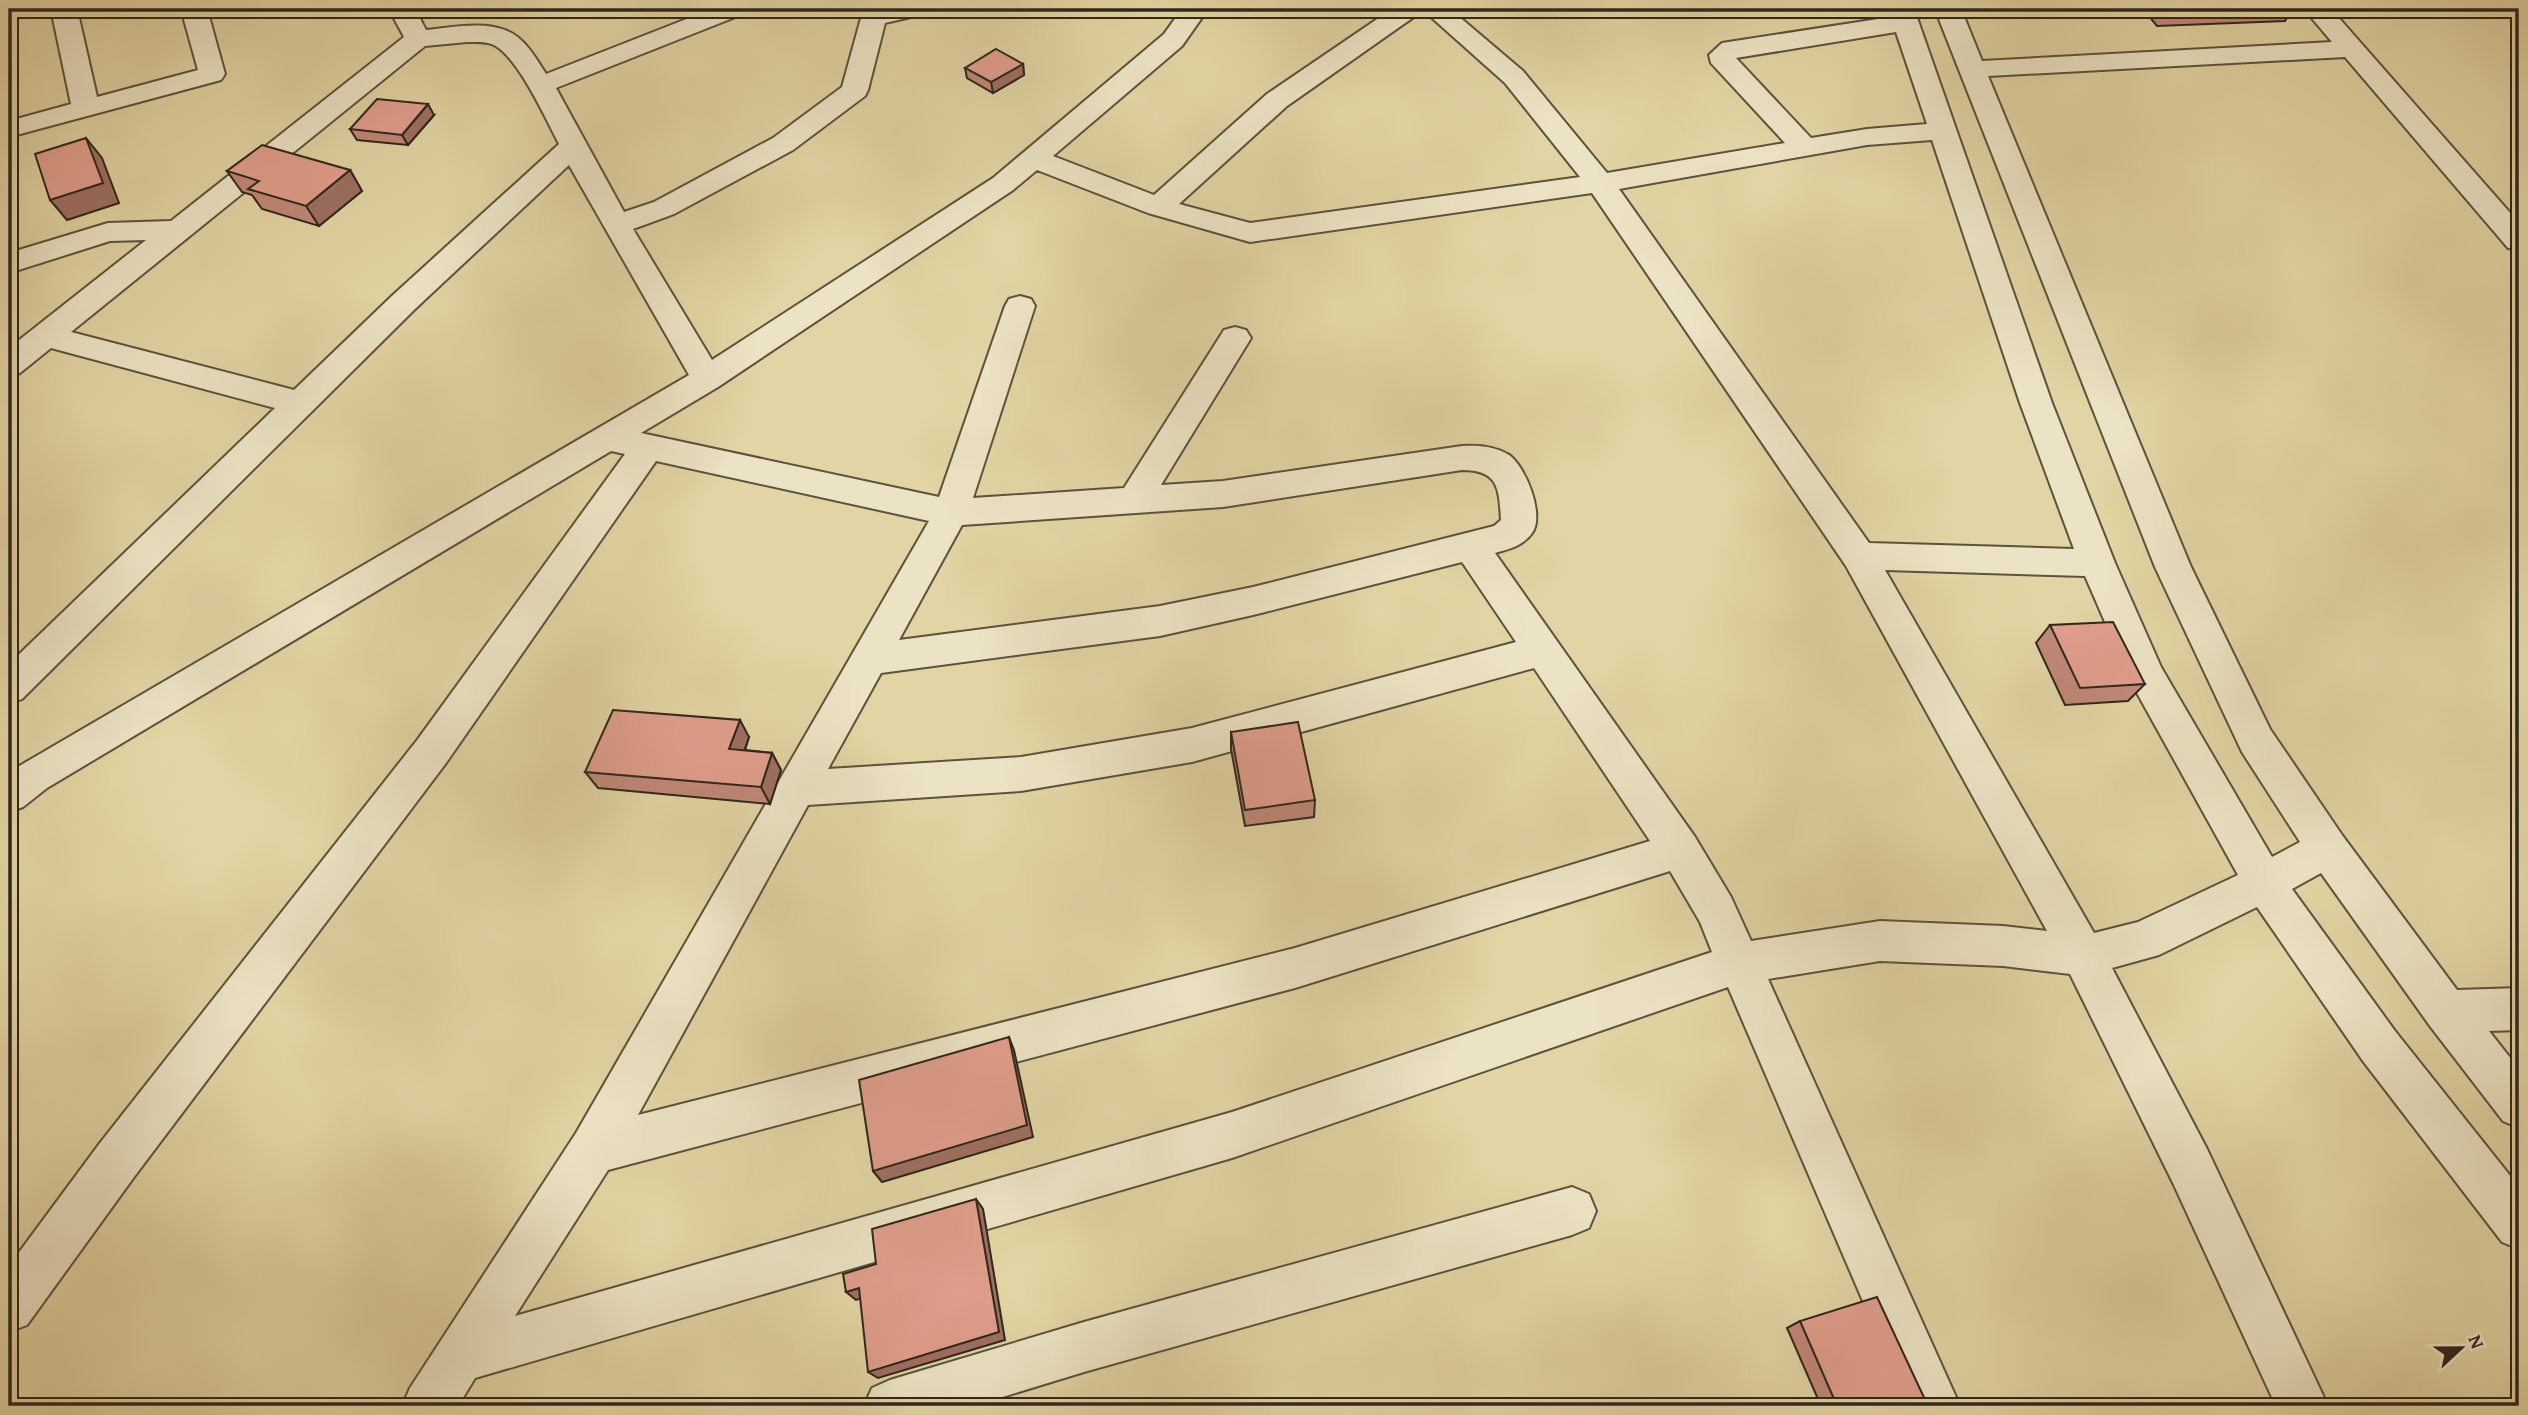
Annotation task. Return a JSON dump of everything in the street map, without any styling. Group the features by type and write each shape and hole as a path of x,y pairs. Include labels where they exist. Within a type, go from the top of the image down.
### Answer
{"street":[{"path":"64,9 86,108"},
{"path":"9,129 212,74 194,9"},
{"path":"402,9 418,39"},
{"path":"541,85 734,9"},
{"path":"616,225 664,208 783,144 855,90 872,13 915,9"},
{"path":"17,782 707,379 1003,184 1173,40 1195,9"},
{"path":"1158,207 1277,100 1409,9"},
{"path":"1435,9 1514,77 1600,183 1859,556 2083,955 2190,1166 2302,1406"},
{"path":"1948,9 2173,567 2256,740 2327,848 2446,1011 2519,1105"},
{"path":"2317,9 2519,241"},
{"path":"1804,148 1724,63 1723,55 1731,49 1903,16 2036,403 2097,563 2145,673 2264,883 2379,1046 2519,1224"},
{"path":"9,365 418,39 467,34 498,36 513,46 541,85 616,225 707,379"},
{"path":"1974,69 2352,49"},
{"path":"1032,158 1158,207 1250,233 1600,183 1867,137 1941,131"},
{"path":"9,688 301,403 573,146"},
{"path":"9,262 108,232 178,230"},
{"path":"428,1406 593,1150 951,513 1020,306"},
{"path":"44,336 301,403"},
{"path":"1134,500 1235,338"},
{"path":"607,438 951,513 1223,494 1462,458 1490,460 1505,470 1516,491 1520,525 1505,537 1253,601 1160,621 869,659"},
{"path":"9,1307 117,1160 432,751 649,446"},
{"path":"1469,544 1680,850 1716,911 1934,1406"},
{"path":"1859,556 2097,563"},
{"path":"798,788 1021,774 1192,745 1543,650"},
{"path":"461,1357 1231,1135 1739,963 1880,941 2003,947 2083,955 2144,941 2264,883 2327,848"},
{"path":"593,1150 1296,968 1680,850"},
{"path":"2446,1011 2519,1009"},
{"path":"890,1406 1084,1347 1572,1210"}],"building":[{"path":"996,49 1023,64 991,82 965,68"},
{"path":"377,99 428,104 402,135 350,129"},
{"path":"86,138 103,183 50,200 35,154"},
{"path":"262,145 350,170 306,206 248,189 259,181 227,171"},
{"path":"2113,622 2145,684 2080,688 2050,625"},
{"path":"613,710 740,720 729,749 772,753 761,787 585,772"},
{"path":"1298,722 1315,800 1245,810 1231,732"},
{"path":"1009,1037 1027,1125 873,1171 859,1080"},
{"path":"976,1199 999,1332 868,1372 859,1288 846,1292 843,1274 876,1264 872,1229"},
{"path":"1877,1297 1928,1406 1837,1406 1800,1321"}]}
